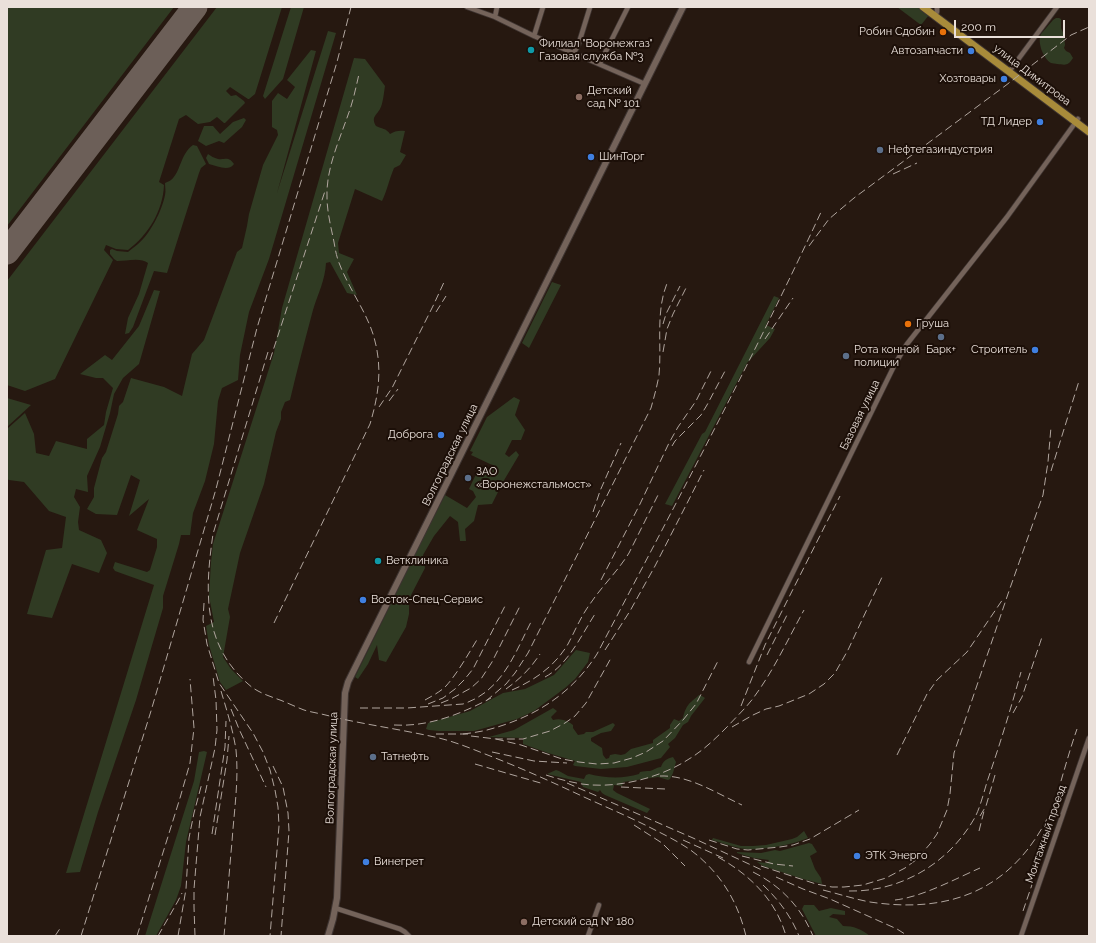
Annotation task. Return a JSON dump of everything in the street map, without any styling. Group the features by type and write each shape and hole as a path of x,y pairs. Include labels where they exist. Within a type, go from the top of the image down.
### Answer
{"main road":[{"name":"Волгоградская улица","path":"328,936 335,908 337,890 345,693 348,682 682,7"},
{"name":"улица Димитрова","path":"923,7 936,12 1011,68 1077,120 1089,132"},
{"name":"улица Димитрова","path":"930,7 1077,120 1089,127"}],"street":[{"path":"468,7 495,17 534,36 645,84"},
{"path":"495,17 497,7"},
{"path":"534,36 543,7"},
{"path":"574,52 578,46 590,7"},
{"path":"600,64 628,7"},
{"path":"1011,68 1057,7"},
{"name":"Базовая улица","path":"749,662 906,344 1007,217 1077,120"},
{"name":"Монтажный проезд","path":"1022,936 1089,738"},
{"path":"588,936 599,905"},
{"path":"335,908 400,929 408,936"}],"green space":[{"path":"7,7 174,7 7,226"},
{"path":"217,7 282,7 255,94 248,99 230,87 226,91 231,96 236,95 245,103 225,123 217,117 210,122 198,124 186,115 179,119 159,182 164,185 163,195 161,204 153,222 142,237 128,250 116,249 106,245 104,250 113,260 55,379 25,391 7,385 7,281"},
{"path":"291,7 304,7 283,79 265,99 263,96"},
{"path":"897,7 919,7 929,15 921,25"},
{"path":"1056,18 1061,19 1061,28 1064,35 1064,48 1073,58 1070,62 1063,65 1048,61 1043,54 1040,45 1041,34"},
{"path":"328,31 336,33 269,259 249,312 240,355 238,380 222,388 218,401 214,444 205,481 193,513 190,535 181,535 163,596 163,608 136,700 98,812 80,872 66,873 154,585 115,571 113,568 115,562 147,572 150,570 157,547 157,539 137,530 149,499 129,516 140,480 131,475 117,515 96,514 87,509 94,497 94,488 102,458 106,452 118,414 119,406 123,402 131,378 164,387 182,396 192,354 204,340 237,252 242,248 249,214 263,165 278,135 277,130 272,127 272,101 278,93 287,99 295,87 287,80 311,50 316,51 277,193"},
{"path":"354,58 365,59 385,86 382,104 374,121 376,126 390,134 397,131 405,131 400,152 406,155 400,165 394,168 382,201 355,189 338,243 339,253 354,259 347,272 357,295 347,293 330,262 326,263 323,281 313,310 290,400 285,402 281,412 281,419 276,432 264,484 240,553 228,609 230,617 223,657 231,669 243,681 226,690 220,682 209,645 206,626 214,622 209,596 213,544 274,353 282,308"},
{"path":"244,118 246,120 242,127 224,143 219,141 206,146 198,141 204,126 213,126 220,134 233,122"},
{"path":"193,145 197,146 206,164 201,168 199,173 167,273 154,271 133,327 129,333 125,334 128,318 139,294 148,263 141,260 117,261 110,254 110,250 112,249 128,252 147,234 155,222 161,208 165,194 165,183 174,177 185,153"},
{"path":"208,154 218,159 228,159 234,164 229,168 226,168 209,164 206,158"},
{"path":"552,282 561,285 529,348 522,343"},
{"path":"154,290 160,291 139,364 123,378 114,394 100,447 87,476 88,492 76,489 74,497 80,507 78,522 79,530 101,540 107,553 99,573 72,564 52,618 27,614 46,550 62,548 66,517 49,511 24,482 7,479 7,429 25,413 34,434 36,453 49,456 56,441 87,449 87,439 104,425 113,388 103,378 80,374 105,355 112,360 139,326"},
{"path":"774,296 779,298 766,325 775,329 770,338 747,363 672,506 665,504 702,434 705,432"},
{"path":"514,397 520,400 515,415 525,430 521,440 512,440 505,454 509,457 516,451 519,455 492,504 478,505 474,521 465,529 466,541 460,541 458,522 450,516 434,536 423,555 425,568 409,599 409,614 406,627 386,662 379,660 377,645 368,664 358,679 355,677 445,495 467,508 476,497 473,491 469,489 478,470 487,474 493,465 471,455 473,452 470,451 487,417"},
{"path":"7,398 31,405 7,427"},
{"path":"576,650 590,653 588,662 575,679 534,711 517,719 474,731 439,731 426,729 428,723 470,711 503,693 525,689 554,675"},
{"path":"699,695 705,698 688,722 683,725 675,738 668,744 670,747 661,758 627,767 601,769 575,766 573,765 575,761 523,744 523,738 489,737 514,730 553,708 557,711 551,717 553,720 561,719 573,725 573,728 578,735 586,732 593,732 613,723 615,725 611,731 601,733 591,738 591,741 602,748 603,755 606,759 609,758 610,755 625,754 631,749 653,743 653,740 670,728 670,725 674,719 679,721 683,718 688,705"},
{"path":"199,752 207,752 186,842 181,886 176,900 156,936 145,936 194,781"},
{"path":"673,757 676,762 673,773 668,780 658,777 623,782 622,786 614,785 613,790 617,793 650,809 647,813 605,795 600,790 598,792 583,787 581,782 547,774 556,770 568,776 584,779 586,775 589,774 608,777 627,777 661,767 665,760"},
{"path":"804,831 808,838 801,841 761,849 733,847 712,840 713,838 741,846 766,845 792,839"},
{"path":"809,843 812,844 817,852 810,856 815,869 821,878 822,884 763,866 757,862 767,863 769,860 754,858 737,853 761,853 775,850 780,851"},
{"path":"804,905 814,905 819,911 831,908 845,911 845,915 833,914 829,917 837,919 843,926 857,928 870,936 816,936 802,909"}],"runway":[{"path":"7,252 195,7"}],"railway":[{"path":"81,936 151,711 216,489 257,328 337,62 351,7"},
{"path":"809,246 829,219 854,198 1071,35 1089,27"},
{"path":"274,623 370,424 378,391 378,357 373,334 338,260 329,220 327,203 327,187 331,166 351,105 359,74"},
{"path":"893,174 917,163"},
{"path":"270,360 325,191"},
{"path":"463,734 484,731 520,719 550,703 563,693 587,669 597,654 684,489 768,322 822,210"},
{"path":"379,407 392,388 445,280"},
{"path":"486,701 506,684 528,653 651,408 659,375 660,316 664,292 668,281"},
{"path":"663,324 666,314 680,286"},
{"path":"663,352 667,329 686,288"},
{"path":"436,312 446,296"},
{"path":"765,339 793,298"},
{"path":"268,352 213,534 210,555 208,595 210,614 214,633 222,651 232,667 254,689 304,710 346,720 426,735 457,743 535,775 666,835 697,855 722,882 739,913 746,936"},
{"path":"601,580 669,443 696,401 711,371"},
{"path":"672,446 675,441 701,415 725,371"},
{"path":"1051,471 1079,381"},
{"path":"389,401 398,389"},
{"path":"761,866 816,884 832,887 863,885 886,878 905,868 916,860 937,834 947,810 954,753 1043,495 1051,427"},
{"path":"593,512 600,491 621,443"},
{"path":"605,650 630,611 655,566 704,470"},
{"path":"512,690 529,682 544,672 563,652 587,609 629,553 658,495"},
{"path":"741,706 765,645 840,496"},
{"path":"732,727 766,709 779,706 809,694 824,684 835,673 848,650 883,575"},
{"path":"897,755 927,694 937,680 967,652 1003,599"},
{"path":"204,603 203,620 207,644 219,683 253,733 263,752 270,770 275,790 279,826 270,936"},
{"path":"428,704 443,698 455,689 473,669 506,604"},
{"path":"441,703 471,688 481,679 492,662 520,606"},
{"path":"546,775 582,784 609,785 652,777 678,766 705,748 742,712 751,701 774,665 804,610"},
{"path":"767,655 788,613"},
{"path":"545,677 553,672 568,657 595,614"},
{"path":"360,708 407,708 463,704 476,698 488,690 505,670 531,622"},
{"path":"1013,713 1022,697 1042,637"},
{"path":"425,700 446,686 459,669 478,638"},
{"path":"506,689 525,673 540,654"},
{"path":"471,736 496,739 523,739 550,731 565,723 575,716 586,703 611,658"},
{"path":"496,739 521,745 562,759 579,762 597,764 614,763 632,758 646,752 663,741 683,720 696,704 719,659"},
{"path":"849,891 868,890 904,881 936,862 951,849 963,835 974,819 980,805 1021,672"},
{"path":"195,936 194,889 200,817 215,748 217,730 216,700 213,676"},
{"path":"137,936 190,763 194,728 190,679"},
{"path":"221,691 230,720 237,762 236,796 224,936"},
{"path":"394,725 432,722 456,714 491,698"},
{"path":"231,709 266,787"},
{"path":"212,834 225,747 226,721"},
{"path":"823,890 870,902 899,905 927,904 952,900 976,891 997,879 1017,862 1034,841 1049,815 1077,729"},
{"path":"436,734 468,734"},
{"path":"215,835 227,760 229,736"},
{"path":"492,752 534,761 567,763"},
{"path":"475,764 544,784"},
{"path":"273,766 283,787 288,813 289,831 281,936"},
{"path":"980,816 986,806 995,775"},
{"path":"660,776 681,778 712,790 742,805"},
{"path":"178,936 186,889 189,838 202,783"},
{"path":"567,783 764,871"},
{"path":"621,787 665,789"},
{"path":"709,840 737,849 748,850 793,845 810,839 859,810"},
{"path":"979,831 984,811"},
{"path":"1023,911 1038,867 1051,819"},
{"path":"634,825 662,843 685,866"},
{"path":"683,840 723,858"},
{"path":"742,856 774,864 793,866"},
{"path":"718,857 751,880 769,900 782,923 786,936"},
{"path":"895,900 927,891 980,868"},
{"path":"753,872 772,884 789,898 808,925 813,936"},
{"path":"776,877 830,899 897,929 908,936"},
{"path":"763,885 784,908 799,936"},
{"path":"158,936 182,893"},
{"path":"55,936 61,927"}],"place":[{"name":"Робин Сдобин","path":"943,32"},
{"name":"Филиал \"Воронежгаз\" Газовая служба №3","path":"531,50"},
{"name":"Автозапчасти","path":"971,51"},
{"name":"Хозтовары","path":"1004,79"},
{"name":"Детский сад № 101","path":"579,97"},
{"name":"ТД Лидер","path":"1040,122"},
{"name":"Нефтегазиндустрия","path":"880,150"},
{"name":"ШинТорг","path":"591,157"},
{"name":"Груша","path":"908,324"},
{"name":"Барк+","path":"941,337"},
{"name":"Строитель","path":"1035,350"},
{"name":"Рота конной полиции","path":"846,356"},
{"name":"Доброга","path":"441,435"},
{"name":"ЗАО «Воронежстальмост»","path":"468,478"},
{"name":"Ветклиника","path":"378,561"},
{"name":"Восток-Спец-Сервис","path":"363,600"},
{"name":"Татнефть","path":"373,757"},
{"name":"ЭТК Энерго","path":"857,856"},
{"name":"Винегрет","path":"366,862"},
{"name":"Детский сад № 180","path":"524,922"}]}
